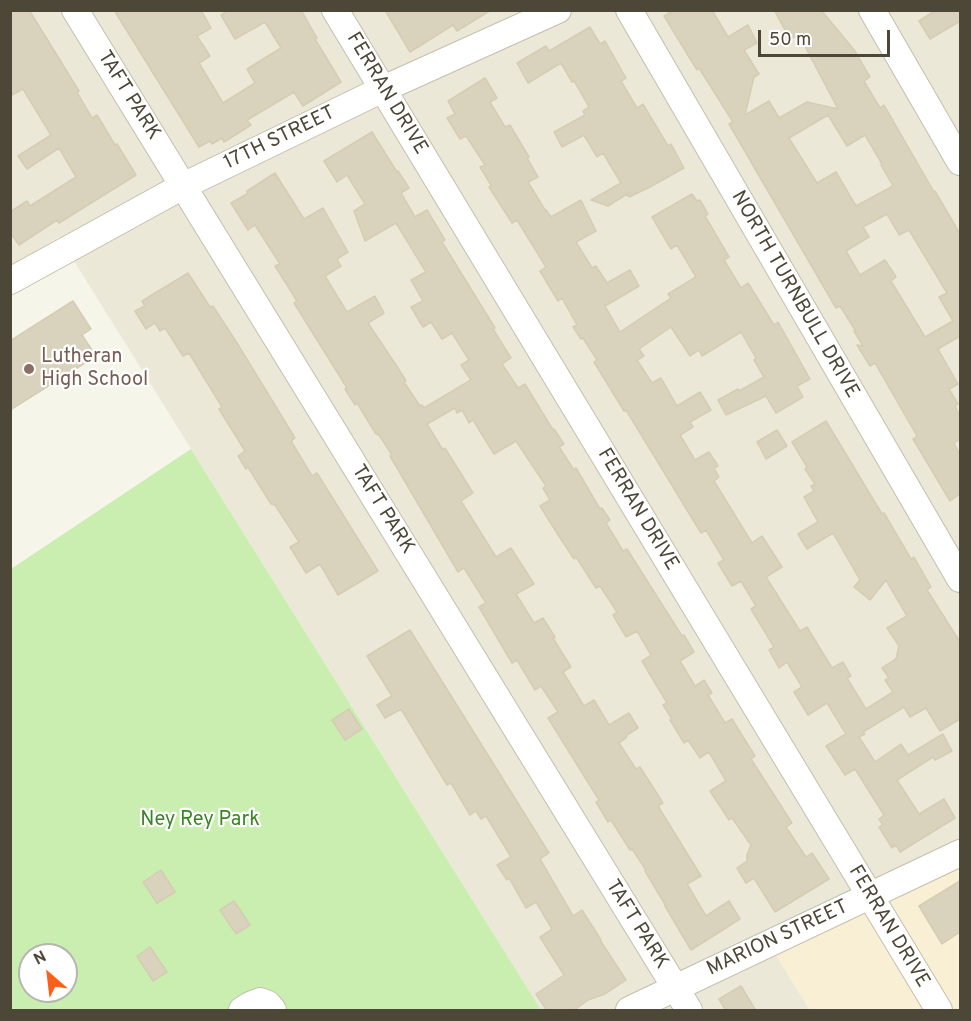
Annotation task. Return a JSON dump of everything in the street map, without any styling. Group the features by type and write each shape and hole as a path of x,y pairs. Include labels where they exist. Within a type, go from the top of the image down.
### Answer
{"street":[{"name":"TAFT PARK","path":"75,10 689,1011"},
{"name":"FERRAN DRIVE","path":"335,10 939,1011"},
{"name":"17TH STREET","path":"10,281 183,186 383,89 558,10"},
{"name":"NORTH TURNBULL DRIVE","path":"628,10 960,579"},
{"path":"872,10 953,134 960,162"},
{"name":"MARION STREET","path":"629,1011 960,854"},
{"path":"242,1011 260,1001 268,1004 273,1011"}],"shaded area":[{"path":"11,11 960,11 960,867 776,955 810,1010 541,1010 59,237 11,267"},
{"path":"960,867 960,1010 810,1010 776,955"}],"green space":[{"name":"Ney Rey Park","path":"191,449 541,1010 11,1010 11,569"}],"building":[{"path":"10,10 29,10 79,91 77,92 92,118 97,115 136,175 59,223 57,220 19,245 10,232 10,212 27,201 30,206 76,177 59,148 27,169 18,156 51,135 23,89 10,96"},
{"path":"114,10 201,10 211,28 197,36 210,56 199,63 223,103 255,83 247,69 281,48 265,22 235,39 221,15 229,10 301,10 317,38 315,39 341,82 303,106 294,92 247,120 251,125 224,142 222,138 212,144 210,141 199,147"},
{"path":"385,10 491,10 457,31 453,25 410,52"},
{"path":"674,10 712,10 728,37 748,25 757,43 744,50 759,74 754,77 745,115 769,101 779,118 807,102 838,109 799,35 790,39 774,10 821,10 855,51 870,77 864,81 880,108 884,105 960,234 960,336 938,349 958,384 949,389 958,404 955,406 960,416 960,439 954,443 960,455 960,494 950,501 913,439 917,436 875,363 870,366 857,345 863,346 840,306 836,308 729,124 733,122 699,68 697,70 664,16","holes":["828,115 847,146 865,135 893,186 856,206 836,172 817,183 789,138","887,214 899,235 909,230 947,293 939,297 953,321 925,337 891,281 896,277 885,260 860,275 846,251 869,237 863,227"]},
{"path":"936,10 960,10 960,21 930,39 919,21"},
{"path":"590,27 600,44 605,41 626,78 621,81 637,108 643,104 668,146 671,144 684,168 629,197 627,194 608,206 591,200 621,183 603,153 597,157 584,135 562,147 554,132 585,115 583,111 589,107 574,81 572,82 561,63 528,83 517,63 546,46 549,51"},
{"path":"485,78 497,98 490,102 505,127 510,125 529,157 527,158 538,177 528,182 545,210 551,217 581,200 596,231 576,242 592,268 596,266 607,283 630,270 639,286 605,306 620,332 671,298 668,294 696,277 677,245 671,249 652,217 692,194 697,201 700,200 708,214 705,216 729,257 724,260 741,288 748,283 774,325 778,322 810,379 797,386 803,397 776,413 766,396 726,415 718,400 764,377 741,332 702,356 699,350 690,356 671,327 639,349 644,356 637,360 652,383 661,378 677,406 700,392 711,410 690,422 693,427 680,435 695,460 709,452 718,466 714,468 719,477 714,481 752,543 762,536 782,567 766,577 800,631 807,627 832,668 843,662 851,676 847,678 866,709 893,692 885,680 889,678 882,668 896,659 899,646 887,628 907,616 886,580 870,600 854,587 860,580 833,533 807,549 798,534 818,522 804,497 814,491 811,486 815,484 792,442 826,421 882,514 884,513 911,559 914,557 931,587 927,590 960,642 960,719 940,731 926,708 910,717 904,707 863,732 865,734 859,737 875,762 901,744 908,755 943,734 952,751 935,760 933,757 897,780 919,814 944,799 955,818 900,852 896,845 892,848 879,827 883,825 879,819 884,815 855,769 845,775 826,746 846,734 827,703 808,715 794,692 802,687 787,662 779,668 769,650 774,647 751,609 756,606 741,581 732,586 718,563 724,560 706,530 701,533 594,362 597,360 573,327 577,325 562,298 558,301 540,271 546,267 517,220 512,223 489,187 491,185 480,167 485,165 466,136 460,139 447,118 455,114 448,101"},
{"path":"372,132 409,188 401,193 415,217 427,210 445,240 442,242 495,328 493,329 511,358 502,364 518,388 525,384 564,444 559,447 574,470 576,468 600,509 602,508 610,520 606,523 623,551 627,549 694,652 680,661 695,686 704,680 712,693 708,695 725,723 732,719 755,756 751,759 792,823 786,827 806,857 812,853 829,879 775,912 754,878 746,883 737,868 747,861 751,845 732,818 729,820 710,791 726,781 709,752 700,758 688,740 684,743 670,720 672,719 663,705 667,703 642,661 651,655 637,631 626,637 613,615 617,612 600,586 596,588 555,530 540,506 550,500 543,488 546,486 516,441 494,454 473,420 469,423 462,410 457,413 455,408 427,424 473,493 461,501 496,557 511,548 534,584 516,594 534,623 543,618 555,637 553,638 571,667 563,672 584,706 594,700 609,725 629,713 638,728 619,743 636,769 640,767 663,803 658,806 701,876 687,884 706,916 729,901 740,919 691,950 646,870 611,820 608,822 596,802 599,800 548,718 558,712 541,686 535,690 517,660 512,663 479,607 486,603 464,568 458,572 390,456 392,455 345,389 347,388 294,303 297,301 275,266 280,264 255,225 248,230 231,203 275,173 304,219 323,208 348,252 337,259 341,266 325,276 347,312 375,296 384,313 368,323 406,381 404,382 420,406 424,408 471,380 461,365 469,360 452,333 442,339 431,322 423,327 411,307 423,301 411,280 426,272 396,223 365,241 354,211 365,204 347,175 337,182 324,161"},
{"path":"188,273 237,343 295,438 291,441 312,476 317,473 378,571 338,595 320,564 306,573 290,547 299,542 275,505 271,504 248,467 246,469 238,456 245,451 219,409 222,407 189,353 183,356 165,328 160,331 155,323 146,329 135,311 145,306 142,301"},
{"path":"73,301 91,329 82,335 96,356 10,410 10,341"},
{"path":"777,430 787,446 766,459 757,442"},
{"path":"410,630 549,853 540,859 573,916 582,910 626,980 605,994 588,1000 573,1011 547,1011 536,994 564,975 540,937 552,929 536,902 526,908 509,878 507,880 497,865 511,857 486,816 481,819 476,811 470,815 451,783 447,785 401,709 385,718 377,705 392,696 367,656"},
{"path":"349,709 362,729 345,740 332,720"},
{"path":"161,870 175,892 157,903 143,882"},
{"path":"960,881 960,932 942,944 919,906"},
{"path":"234,901 250,925 236,934 220,910"},
{"path":"150,947 167,972 153,981 137,956"},
{"path":"741,986 756,1011 726,1011 719,999"}],"place":[{"name":"Lutheran High School","path":"29,369"}]}
